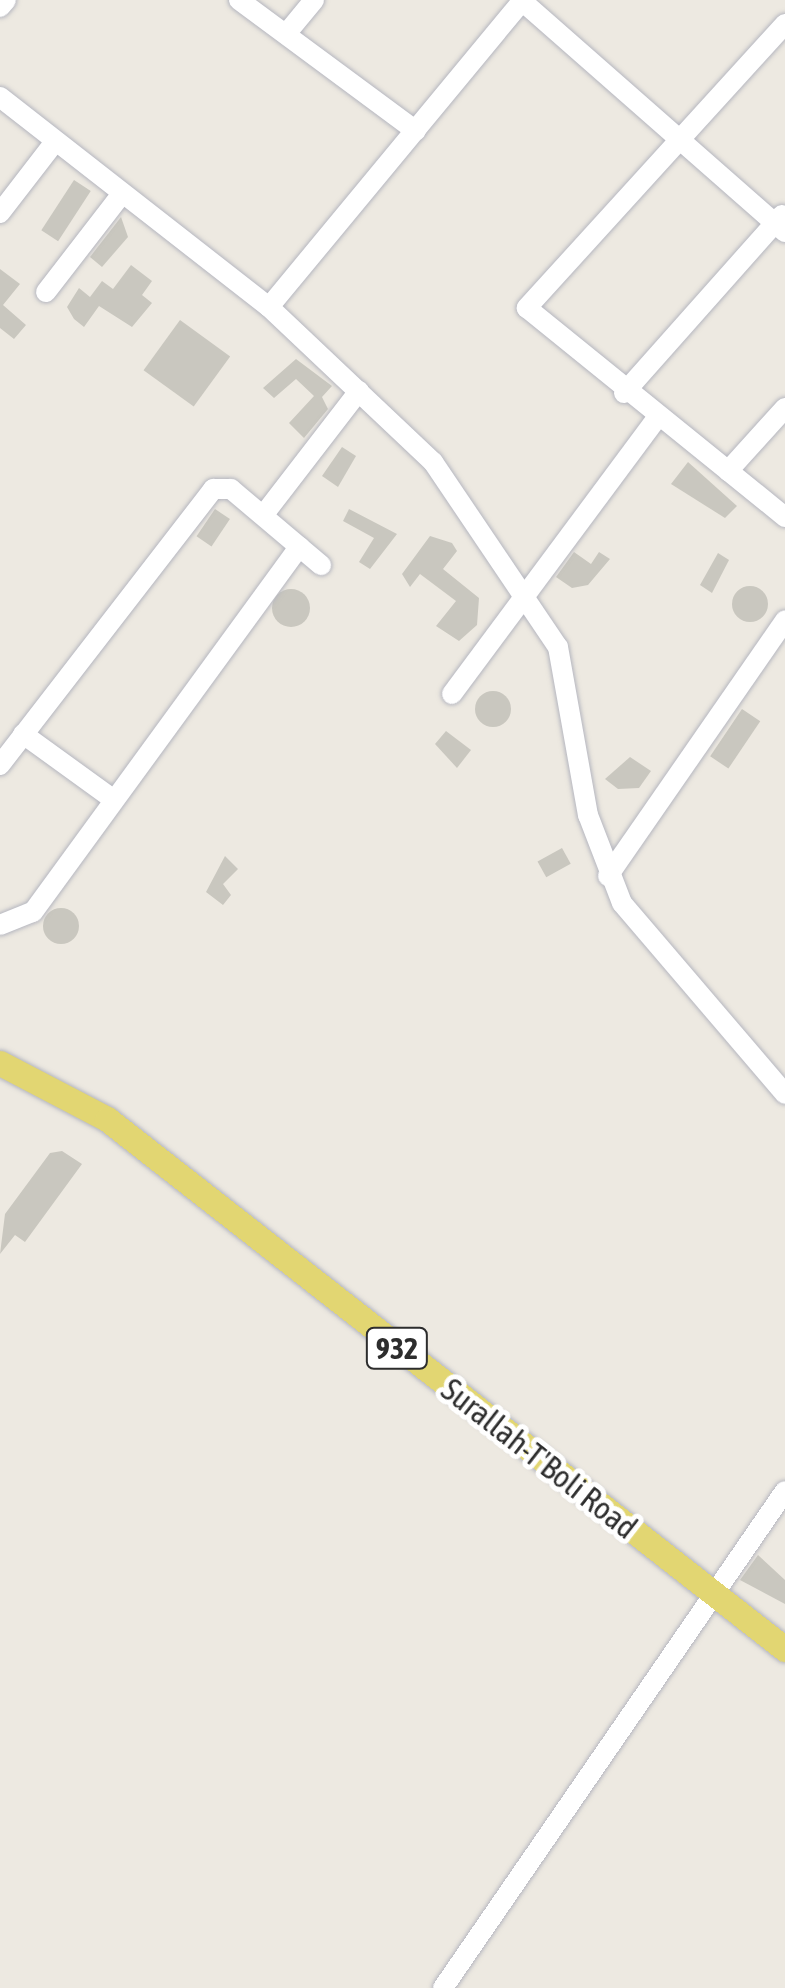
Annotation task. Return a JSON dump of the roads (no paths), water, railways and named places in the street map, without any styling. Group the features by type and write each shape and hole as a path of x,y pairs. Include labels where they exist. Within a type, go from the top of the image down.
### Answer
{"main road":[{"name":"Surallah-T'Boli Road","path":"0,1063 108,1119 785,1649"}],"street":[{"path":"0,7 6,0"},
{"path":"238,0 416,131"},
{"path":"286,34 314,0"},
{"path":"269,307 522,0 782,222 624,393"},
{"path":"785,24 678,132 528,308 624,393 785,516"},
{"path":"0,97 121,196 269,307 433,462 526,593 564,665 588,814 608,876 680,980 785,1094"},
{"path":"0,213 54,143"},
{"path":"46,292 121,196"},
{"path":"265,513 359,391"},
{"path":"728,470 785,408"},
{"path":"452,694 657,418"},
{"path":"0,765 208,492 231,489 265,513 321,564"},
{"path":"0,925 33,912 110,797 299,547"},
{"path":"608,876 785,620"},
{"path":"23,734 110,797"},
{"path":"443,1988 785,1491"}]}
